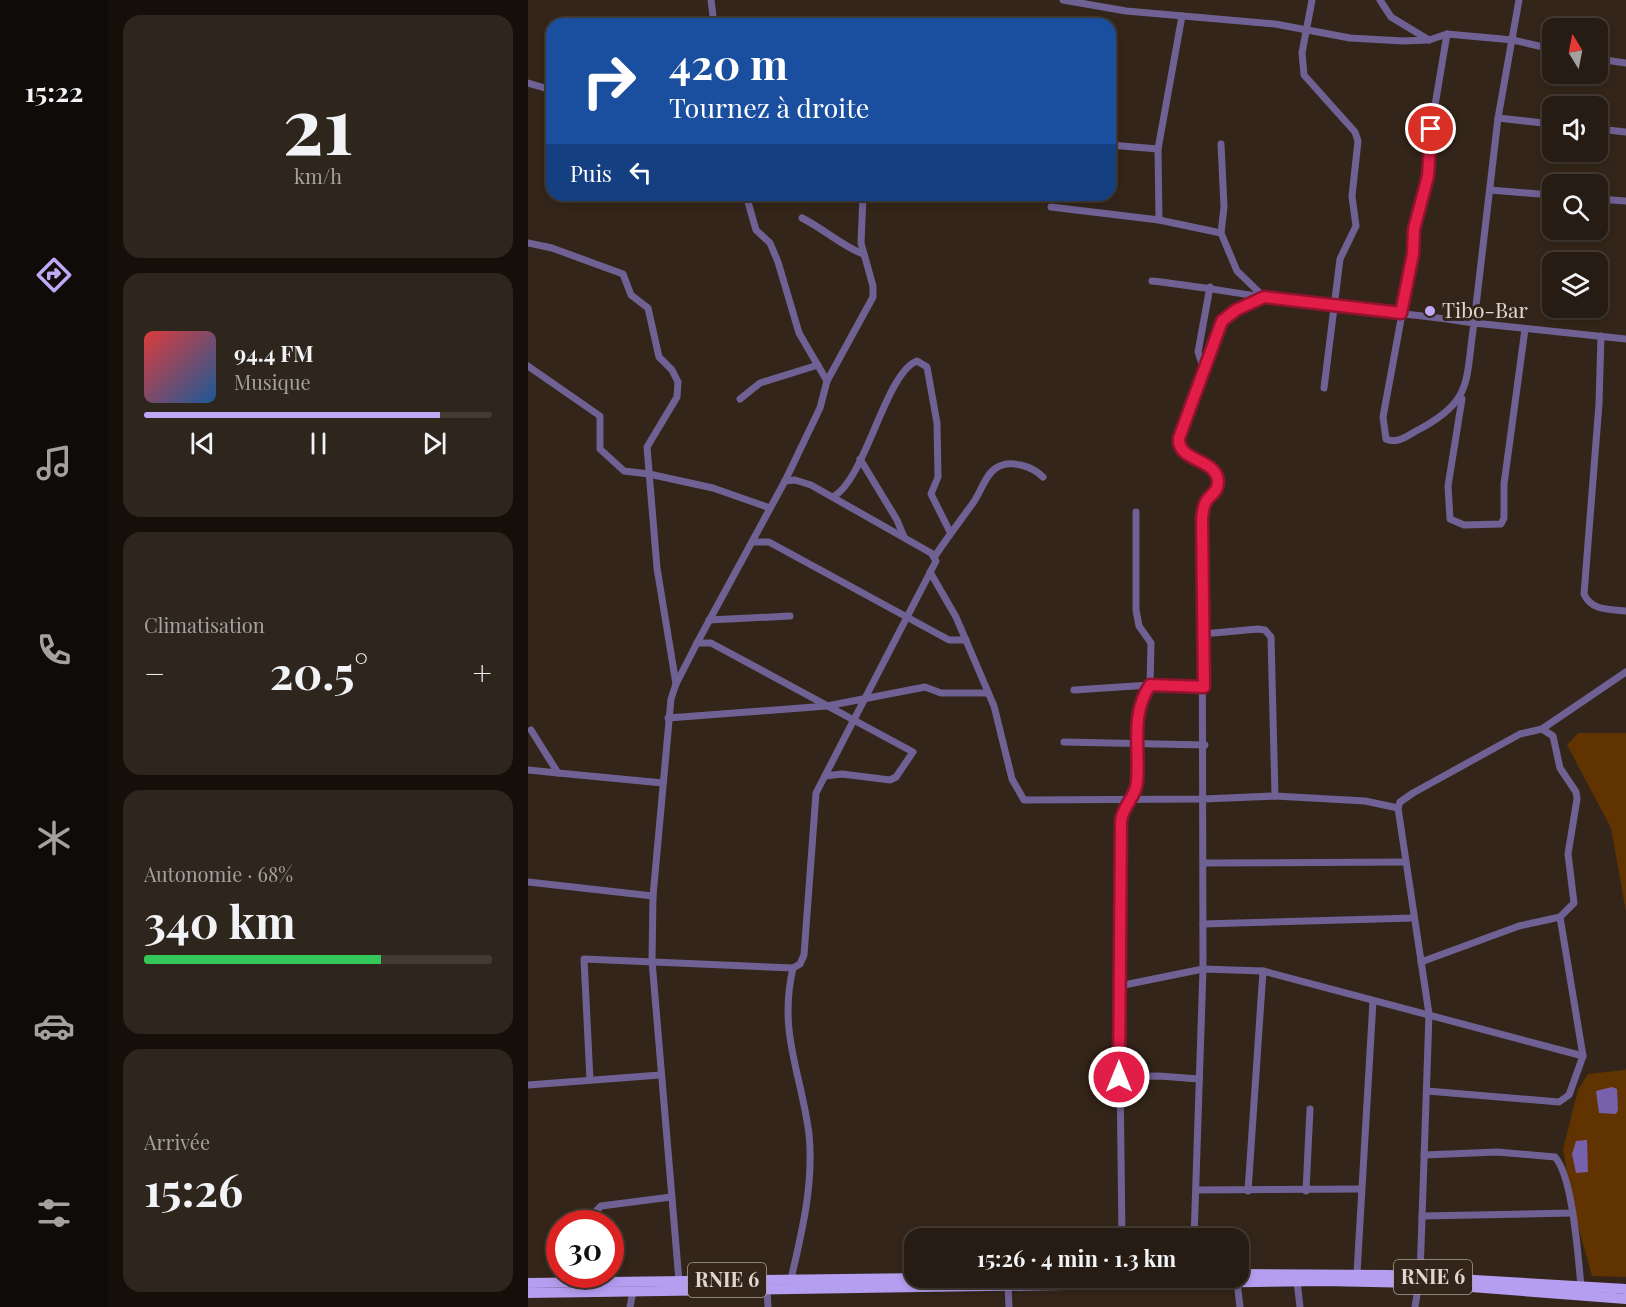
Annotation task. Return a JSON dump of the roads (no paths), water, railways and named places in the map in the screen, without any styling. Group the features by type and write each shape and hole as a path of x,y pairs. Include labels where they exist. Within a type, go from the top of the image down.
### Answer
{"main road":[{"name":"RNIE 6","path":"1249,1278 1357,1273 1626,1299"},
{"name":"RNIE 6","path":"624,1280 904,1278"},
{"name":"RNIE 6","path":"1249,1279 1298,1281 1419,1279 1626,1289"},
{"name":"RNIE 6","path":"528,1283 546,1281"},
{"name":"RNIE 6","path":"528,1293 904,1287"}],"street":[{"path":"711,0 713,18"},
{"path":"1063,0 1126,12 1245,21 1350,38 1429,40 1447,34 1513,40 1542,47"},
{"path":"1312,0 1302,53 1304,75 1340,119 1355,132 1358,141 1352,196 1356,226 1340,259 1324,388"},
{"path":"1380,0 1391,18 1429,40"},
{"path":"1519,0 1498,118 1474,323 1448,486 1450,519 1464,525 1501,524 1504,518 1504,484 1525,329"},
{"path":"1159,220 1158,149 1182,16"},
{"path":"1447,34 1431,129 1428,176 1414,229 1413,254 1383,417 1386,439 1391,441 1405,437 1448,414 1463,390"},
{"path":"1608,60 1626,63"},
{"path":"528,82 546,88"},
{"path":"1498,118 1542,123"},
{"path":"1608,130 1626,132"},
{"path":"1221,144 1224,207 1221,233 1237,271 1264,297"},
{"path":"1116,146 1158,149"},
{"path":"1490,190 1542,194"},
{"path":"1608,200 1626,201"},
{"path":"748,201 756,230 770,243 778,262 799,333 827,381"},
{"path":"679,1281 652,961 653,896 668,718 676,684 784,481 820,408 827,381 873,297 873,286 863,254 863,201"},
{"path":"1050,207 1159,220 1221,233"},
{"path":"802,218 825,229 850,249 863,254"},
{"path":"528,243 552,248 620,271 626,278 631,295 648,309 659,357 672,370 678,389 668,413 648,441 657,568 676,684"},
{"path":"1152,281 1210,287 1333,306 1626,339"},
{"path":"1205,373 1198,352 1204,308 1210,287"},
{"path":"1194,1228 1203,969 1205,745 1202,518 1204,506 1217,490 1218,482 1212,468 1185,453 1179,441 1222,321 1236,310 1264,297"},
{"path":"1601,336 1599,404 1584,594 1590,604 1600,608 1626,611"},
{"path":"833,497 842,490 860,459 892,391 908,367 920,362 927,367 937,423 938,477 931,494 950,532"},
{"path":"740,399 760,384 818,365"},
{"path":"528,366 600,416 600,448 616,466 624,471 649,474 724,491 770,508"},
{"path":"860,459 897,520 904,537"},
{"path":"590,1080 584,959 793,968 800,964 804,955 813,802 825,776 936,561 935,556 950,532 975,501 990,472 1003,465 1026,465 1036,469 1043,477"},
{"path":"784,481 803,481 935,556"},
{"path":"1122,1228 1119,1077 1121,821 1124,807 1134,794 1137,783 1136,724 1144,694 1150,685 1151,643 1138,626 1136,610 1136,512"},
{"path":"752,542 769,542 949,640 966,640"},
{"path":"930,572 949,602 994,706 1012,779 1024,800 1029,802 1275,796 1365,801 1398,808"},
{"path":"709,620 790,616"},
{"path":"1202,634 1258,629 1265,630 1271,637 1275,796"},
{"path":"697,643 711,643 912,750 913,754 897,777 890,780 842,774 825,776"},
{"path":"1415,1307 1419,1279 1429,1014 1398,808 1400,802 1413,793 1520,734 1542,729 1626,672"},
{"path":"1074,690 1150,685 1204,687"},
{"path":"668,718 827,706 925,687 941,693 988,693"},
{"path":"1421,962 1519,926 1560,917 1574,903 1568,854 1576,792 1560,768 1553,736 1542,729"},
{"path":"531,730 558,773"},
{"path":"1064,742 1205,745"},
{"path":"528,770 663,783"},
{"path":"1204,863 1405,862"},
{"path":"529,881 653,896"},
{"path":"1426,1091 1559,1102 1569,1095 1583,1056 1560,917"},
{"path":"1203,924 1414,918"},
{"path":"791,1279 810,1182 809,1136 788,1031 787,992 793,968"},
{"path":"1119,986 1203,969 1263,971 1323,985 1373,1001 1583,1056"},
{"path":"1248,1191 1263,971"},
{"path":"1357,1273 1360,1189 1373,1001"},
{"path":"528,1085 660,1075"},
{"path":"1119,1077 1160,1076 1199,1079"},
{"path":"1305,1191 1310,1109"},
{"path":"1424,1155 1497,1152 1555,1157 1561,1164 1572,1213 1581,1286"},
{"path":"1196,1190 1360,1189"},
{"path":"597,1210 601,1206 671,1197"},
{"path":"1422,1216 1572,1213"},
{"path":"1298,1281 1300,1307"},
{"path":"1008,1288 1009,1307"},
{"path":"1238,1288 1239,1307"},
{"path":"767,1289 768,1307"},
{"path":"630,1307 633,1291"}],"place":[{"name":"Tibo-Bar","path":"1430,311"}]}
